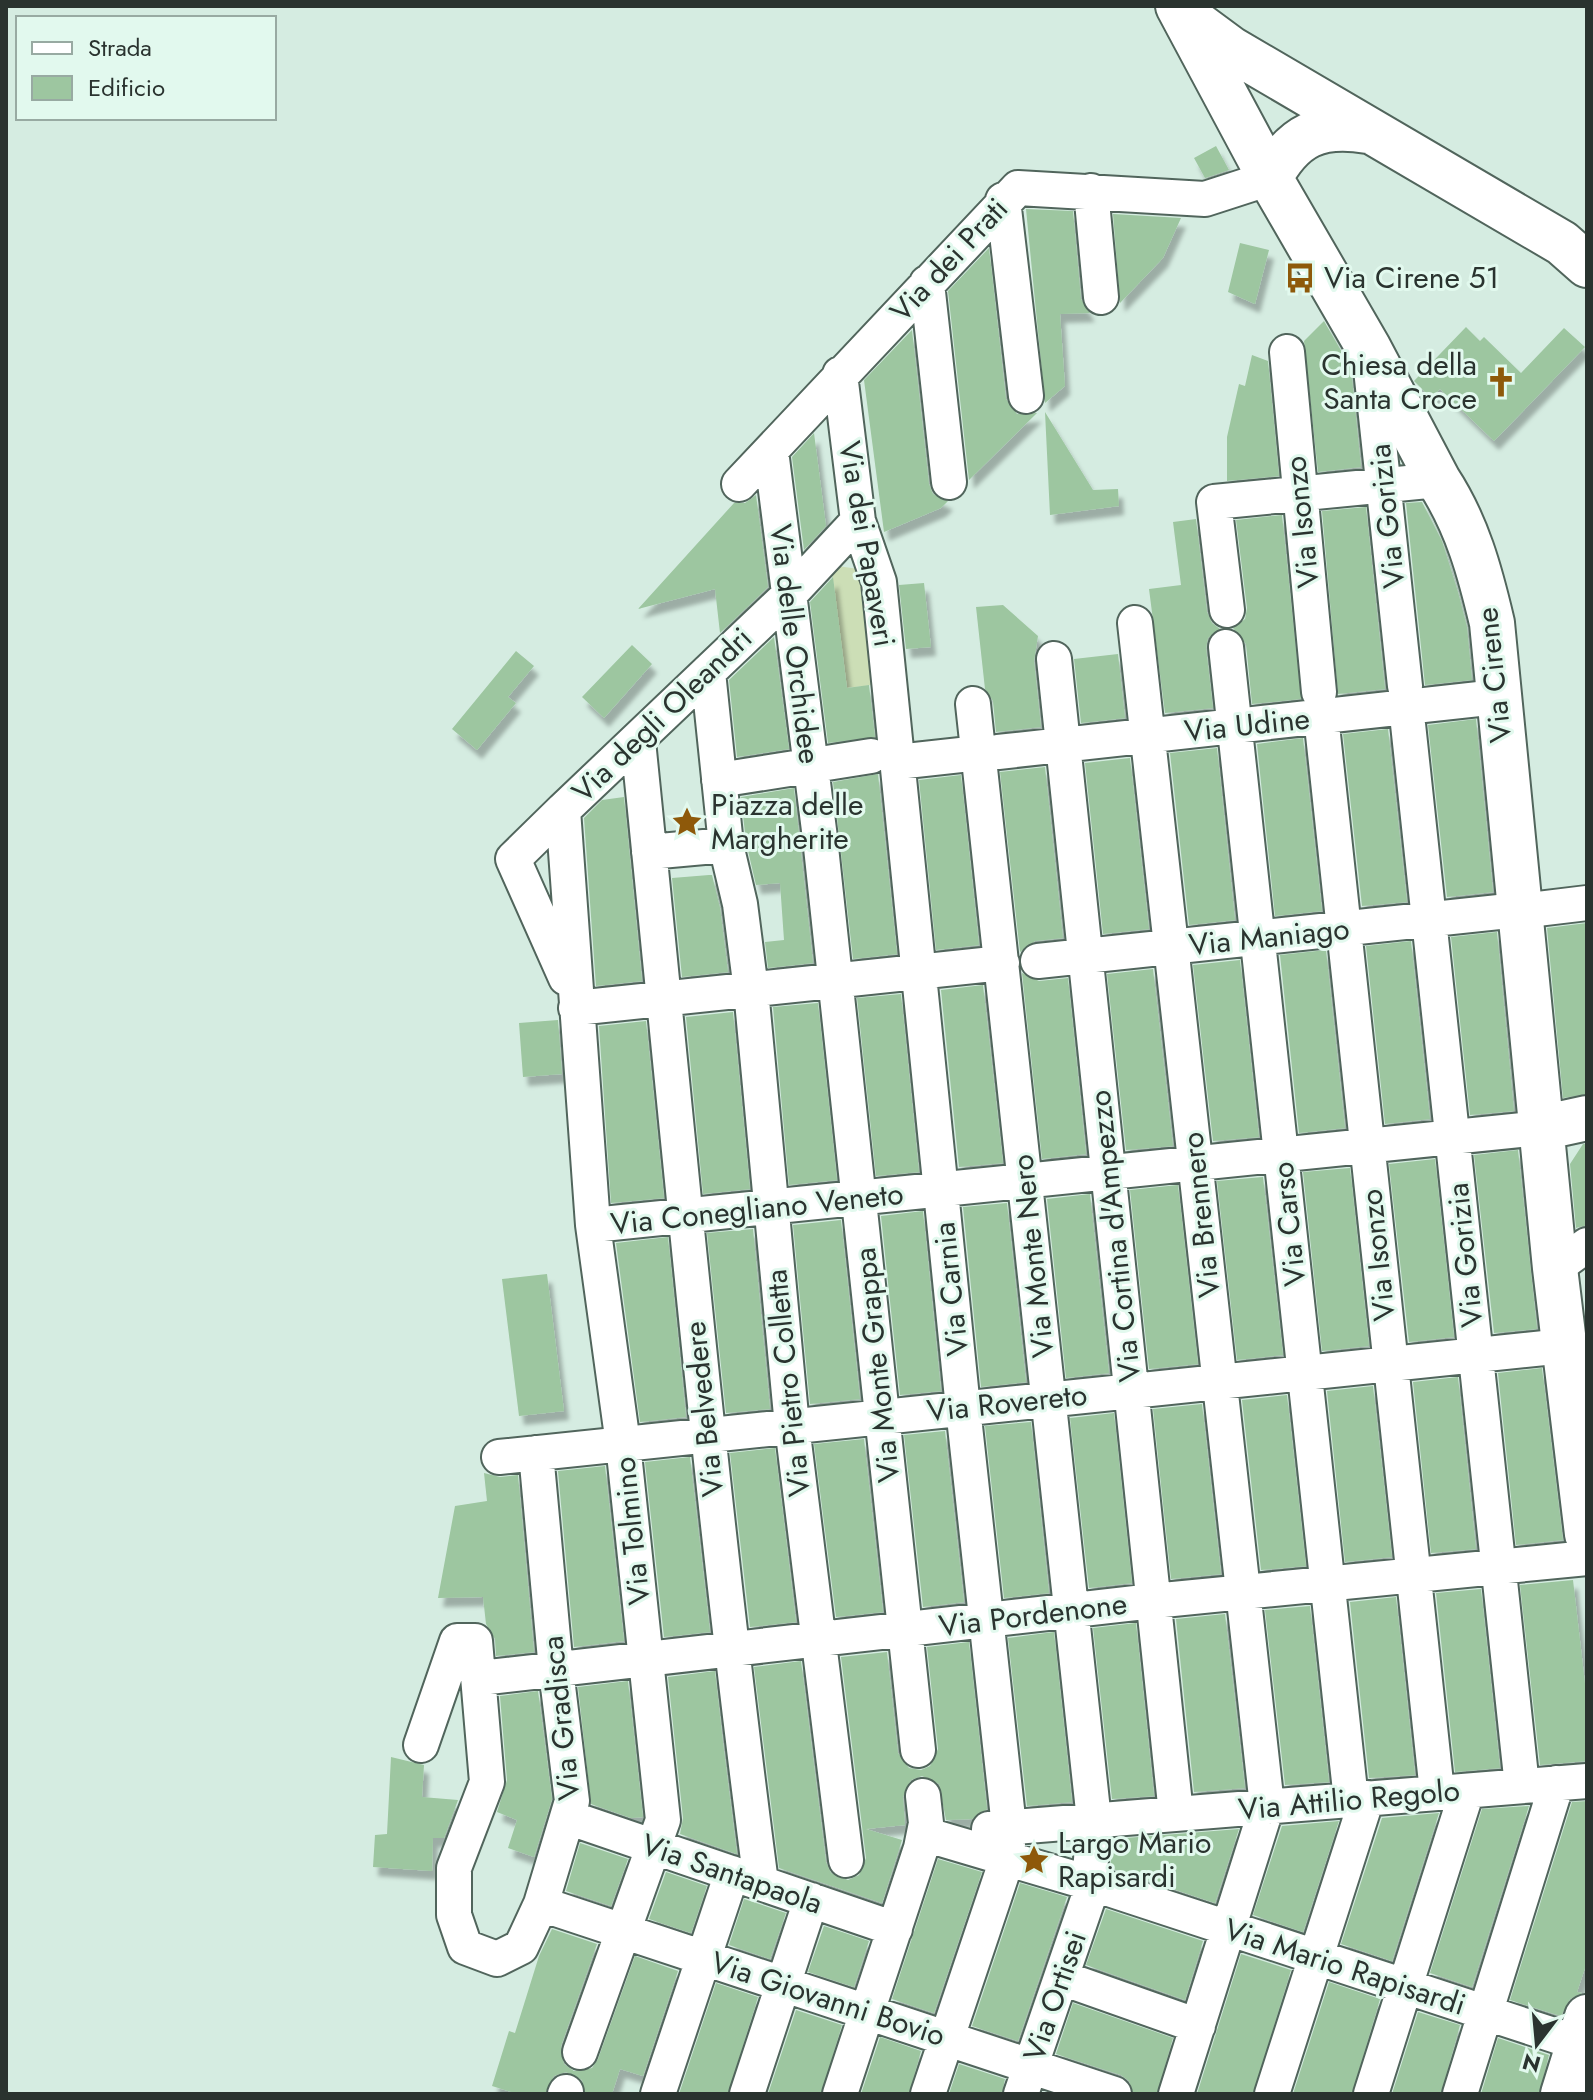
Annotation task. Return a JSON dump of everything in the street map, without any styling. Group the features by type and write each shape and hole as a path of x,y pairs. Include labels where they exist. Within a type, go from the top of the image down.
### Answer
{"main road":[{"path":"1180,9 1231,49 1562,243 1587,265"},
{"name":"Via Cirene","path":"1180,9 1270,178 1320,260 1457,510 1480,573 1492,623 1510,912 1541,1128 1571,1256 1573,1360 1587,1534"},
{"path":"1270,178 1281,157 1299,140 1320,130 1344,127 1368,131"},
{"path":"1541,1128 1587,1118"},
{"path":"1563,2094 1584,2036"}],"street":[{"name":"Via dei Prati","path":"739,484 1003,200 1018,188 1205,199 1270,178"},
{"path":"1091,191 1101,297"},
{"path":"1003,200 1026,396"},
{"path":"927,283 949,482"},
{"name":"Via Gorizia","path":"1368,347 1405,686"},
{"name":"Via Isonzo","path":"1287,352 1298,494 1389,1364 1414,1575 1452,1792"},
{"name":"Via dei Papaveri","path":"840,374 858,521 879,582 884,759"},
{"name":"Via delle Orchidee","path":"771,451 820,838"},
{"path":"1227,610 1214,502 1438,480"},
{"name":"Via degli Oleandri","path":"576,1002 563,810 789,595 858,521"},
{"name":"Via Brennero","path":"1135,623 1267,1806"},
{"name":"Via Carso","path":"1226,647 1328,1584 1359,1799"},
{"name":"Via Cortina d'Ampezzo","path":"1054,659 1176,1814"},
{"name":"Via Pietro Colletta","path":"708,672 727,778 726,845 740,904 751,990 792,1426 816,1639 846,1860"},
{"name":"Via Udine","path":"727,778 811,765 988,753 1235,726 1320,704 1497,697"},
{"name":"Via Monte Nero","path":"973,704 988,753 1002,963 1072,1610 1099,1815"},
{"name":"Via Gorizia","path":"1408,724 1522,1786"},
{"name":"Via Belvedere","path":"638,741 656,933 666,999 683,1216 730,1650 746,1878 704,1958 658,2094"},
{"name":"Via Carnia","path":"884,759 918,972 1007,1843"},
{"path":"563,810 513,859 576,1002 666,999 1002,963"},
{"name":"Via Monte Grappa","path":"820,838 918,1750"},
{"path":"649,852 726,845"},
{"name":"Via Maniago","path":"1038,961 1587,903"},
{"name":"Via Tolmino","path":"576,1002 593,1225 623,1444 663,1820 651,1846 580,2052"},
{"name":"Via Conegliano Veneto","path":"593,1225 1541,1128"},
{"name":"Via Rovereto","path":"499,1457 1475,1355 1573,1360"},
{"name":"Via Gradisca","path":"480,1678 487,1782 454,1868 454,1915 465,1947 497,1959 521,1947 541,1904 570,1818 572,1801 556,1670 536,1453"},
{"name":"Via Pordenone","path":"480,1678 1153,1601 1587,1558"},
{"path":"421,1745 457,1641 475,1641 480,1678"},
{"path":"1460,2094 1486,2013 1572,1782"},
{"name":"Via Attilio Regolo","path":"924,1834 1007,1843 1099,1815 1176,1814 1572,1782"},
{"path":"1371,2094 1405,1986 1452,1792"},
{"path":"840,2094 869,2013 924,1834 923,1796"},
{"path":"1272,2094 1318,1958 1359,1799"},
{"path":"1176,2094 1267,1806"},
{"name":"Via Ortisei","path":"1026,2080 1094,1889 1099,1815"},
{"name":"Via Santapaola","path":"570,1818 895,1929"},
{"path":"928,2094 1007,1843"},
{"name":"Via Mario Rapisardi","path":"1007,1843 1094,1889 1230,1929 1486,2013 1584,2036"},
{"path":"747,2094 811,1900"},
{"name":"Via Giovanni Bovio","path":"541,1904 947,2038 1026,2080 1114,2094"},
{"path":"1062,1978 1198,2026"}],"green space":[{"path":"831,565 865,570 880,684 847,688"}],"building":[{"path":"1216,146 1229,170 1205,178 1194,158"},
{"path":"1026,209 1073,211 1081,299 1090,313 1060,314 1065,386 1045,403"},
{"path":"1113,214 1181,218 1163,258 1120,303"},
{"path":"1240,243 1269,250 1255,304 1228,292"},
{"path":"989,248 1006,399 1017,414 1037,413 969,480 948,291"},
{"path":"1324,321 1351,368 1361,467 1318,472 1304,341"},
{"path":"1466,327 1480,341 1484,337 1521,373 1564,328 1585,347 1494,441 1440,389 1431,398 1414,381"},
{"path":"912,330 929,484 933,494 948,501 941,508 884,532 864,380"},
{"path":"1252,355 1268,361 1279,476 1227,481 1227,437 1239,384 1245,386"},
{"path":"1045,412 1093,490 1118,489 1119,506 1050,515"},
{"path":"814,433 826,526 804,550 792,457"},
{"path":"756,495 768,587 720,633 715,589 638,609 734,503 745,503"},
{"path":"1422,502 1442,541 1458,592 1467,627 1472,680 1425,685 1406,503"},
{"path":"1366,507 1385,689 1338,694 1322,511"},
{"path":"1282,515 1301,699 1252,704 1246,644 1233,628 1245,619 1247,608 1236,520"},
{"path":"1196,519 1207,612 1212,623 1220,629 1208,638 1206,648 1213,708 1165,713 1149,589 1181,585 1173,522"},
{"path":"833,577 847,688 869,685 875,737 828,743 810,602"},
{"path":"924,583 931,647 906,649 899,585"},
{"path":"1003,605 1038,636 1034,661 1041,727 996,732 993,701 985,689 976,607"},
{"path":"774,637 789,749 737,757 729,680"},
{"path":"632,645 652,664 604,718 582,697"},
{"path":"516,651 534,666 508,697 516,703 477,750 452,729"},
{"path":"1118,654 1125,718 1081,723 1074,659"},
{"path":"1476,719 1493,892 1447,897 1428,725"},
{"path":"1388,729 1407,902 1362,906 1343,734"},
{"path":"1303,738 1322,911 1275,916 1257,744"},
{"path":"1217,748 1235,920 1189,925 1170,753"},
{"path":"1130,758 1149,929 1103,934 1085,763"},
{"path":"1045,767 1063,938 1035,941 1020,952 1000,772"},
{"path":"878,774 897,954 853,959 833,782"},
{"path":"961,775 979,945 936,950 919,780"},
{"path":"794,788 813,963 768,968 765,942 784,940 780,883 756,885 746,842 741,797"},
{"path":"624,797 642,981 596,986 584,818 602,800"},
{"path":"712,875 720,908 728,972 682,977 672,878"},
{"path":"1587,923 1587,1094 1563,1098 1547,928"},
{"path":"1497,932 1514,1111 1470,1115 1451,937"},
{"path":"1411,941 1430,1119 1385,1124 1366,946"},
{"path":"1326,950 1345,1128 1299,1133 1280,955"},
{"path":"1240,960 1259,1137 1213,1141 1193,965"},
{"path":"1153,969 1173,1146 1126,1150 1107,974"},
{"path":"1022,973 1039,981 1068,978 1086,1154 1042,1159"},
{"path":"983,985 1003,1163 959,1167 941,990"},
{"path":"901,994 919,1172 876,1176 857,998"},
{"path":"818,1003 837,1180 789,1185 773,1007"},
{"path":"733,1012 750,1189 703,1194 686,1017"},
{"path":"558,1020 562,1074 523,1077 519,1023"},
{"path":"646,1021 664,1198 611,1203 599,1026"},
{"path":"1583,1144 1587,1144 1587,1225 1576,1228 1570,1164"},
{"path":"1518,1150 1537,1329 1494,1333 1474,1155"},
{"path":"1435,1159 1454,1337 1409,1342 1389,1164"},
{"path":"1350,1168 1369,1346 1322,1351 1303,1172"},
{"path":"1263,1177 1283,1355 1237,1360 1217,1181"},
{"path":"1178,1185 1198,1364 1149,1369 1130,1190"},
{"path":"1090,1194 1109,1373 1066,1378 1047,1199"},
{"path":"1007,1203 1026,1382 981,1387 963,1207"},
{"path":"923,1211 941,1391 900,1395 881,1216"},
{"path":"841,1220 860,1399 810,1404 793,1225"},
{"path":"753,1229 770,1409 726,1413 707,1233"},
{"path":"668,1237 686,1417 640,1422 616,1243"},
{"path":"547,1274 564,1411 519,1416 502,1279"},
{"path":"1542,1368 1563,1540 1516,1545 1498,1373"},
{"path":"1458,1377 1476,1549 1431,1553 1413,1382"},
{"path":"1373,1386 1392,1557 1345,1562 1327,1391"},
{"path":"1287,1395 1306,1566 1261,1570 1242,1400"},
{"path":"1202,1404 1221,1574 1171,1579 1153,1409"},
{"path":"1114,1413 1132,1583 1089,1588 1070,1418"},
{"path":"1031,1422 1049,1593 1004,1598 985,1426"},
{"path":"945,1431 964,1602 923,1607 904,1435"},
{"path":"864,1439 883,1612 836,1617 814,1444"},
{"path":"775,1448 796,1622 750,1627 730,1453"},
{"path":"690,1457 710,1632 664,1637 645,1462"},
{"path":"605,1466 624,1641 574,1647 558,1471"},
{"path":"484,1473 500,1477 518,1475 534,1652 496,1656 495,1639 486,1624 483,1597 438,1598 455,1506 487,1501"},
{"path":"1573,1580 1587,1701 1587,1761 1540,1765 1520,1585"},
{"path":"1481,1589 1500,1768 1455,1772 1436,1593"},
{"path":"1396,1597 1415,1775 1369,1778 1350,1602"},
{"path":"1310,1606 1329,1782 1285,1785 1265,1610"},
{"path":"1225,1614 1245,1788 1194,1792 1176,1619"},
{"path":"1136,1623 1154,1796 1112,1799 1093,1628"},
{"path":"1054,1632 1072,1802 1027,1806 1008,1638"},
{"path":"969,1642 987,1809 972,1819 946,1820 939,1784 922,1776 911,1780 903,1797 905,1825 866,1829 902,1840 882,1903 779,1868 754,1667 801,1661 826,1862 831,1873 848,1880 859,1875 866,1858 841,1657 887,1652 898,1753 909,1768 921,1770 930,1766 938,1749 927,1647"},
{"path":"715,1671 737,1854 680,1834 683,1818 668,1677"},
{"path":"628,1681 643,1817 631,1818 591,1804 578,1687"},
{"path":"538,1691 552,1799 534,1857 508,1848 517,1820 497,1812 507,1780 500,1696"},
{"path":"391,1757 424,1765 422,1797 458,1800 444,1838 433,1838 432,1871 373,1867 375,1835 387,1834"},
{"path":"1587,1801 1587,1962 1577,1992 1582,1993 1570,1999 1561,2016 1510,2000 1572,1802"},
{"path":"1529,1806 1472,1987 1430,1973 1482,1809"},
{"path":"1439,1813 1392,1961 1341,1944 1382,1818"},
{"path":"1339,1821 1303,1932 1253,1915 1282,1826"},
{"path":"1239,1829 1215,1903 1110,1868 1113,1839"},
{"path":"580,1843 628,1859 611,1906 566,1891"},
{"path":"938,1859 982,1872 934,2013 892,1999"},
{"path":"666,1872 707,1886 691,1933 649,1919"},
{"path":"1020,1883 1067,1897 1018,2041 972,2026"},
{"path":"744,1899 786,1913 770,1959 729,1945"},
{"path":"1106,1909 1203,1941 1185,2000 1086,1965"},
{"path":"824,1926 869,1941 854,1987 808,1972"},
{"path":"552,1929 597,1944 561,2046 564,2064 574,2071 592,2068 598,2059 635,1956 678,1971 643,2076 620,2069 612,2094 585,2094 582,2080 566,2072 554,2076 545,2094 518,2094 492,2086 509,2031 515,2033 539,1956"},
{"path":"1241,1954 1291,1970 1253,2094 1197,2094"},
{"path":"1329,1982 1380,1999 1352,2094 1293,2094"},
{"path":"716,1983 758,1997 728,2094 679,2094"},
{"path":"1073,2003 1173,2038 1157,2094 1133,2094 1129,2081 1121,2075 1056,2054"},
{"path":"796,2010 842,2025 821,2094 768,2094"},
{"path":"1418,2012 1460,2025 1441,2094 1392,2094"},
{"path":"880,2037 921,2051 909,2094 861,2094"},
{"path":"1498,2038 1549,2055 1539,2094 1481,2094"},
{"path":"959,2064 1005,2079 1002,2094 949,2094"}],"place":[{"name":"Via Cirene 51","path":"1300,278"},
{"name":"Chiesa della Santa Croce","path":"1501,382"},
{"name":"Piazza delle Margherite","path":"687,822"},
{"name":"Largo Mario Rapisardi","path":"1034,1860"}]}
